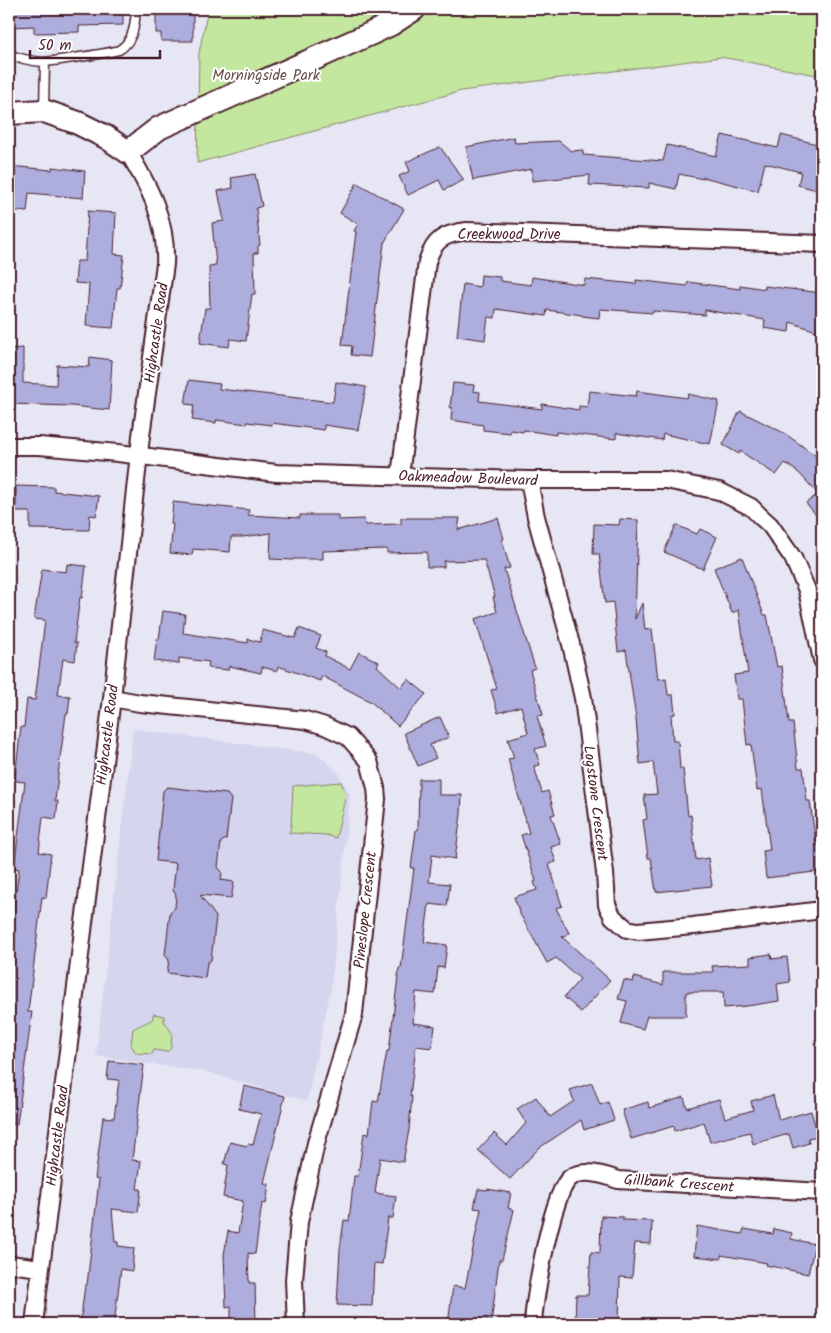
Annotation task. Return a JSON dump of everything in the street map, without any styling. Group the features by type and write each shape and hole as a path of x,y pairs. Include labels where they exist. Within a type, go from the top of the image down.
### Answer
{"street":[{"path":"9,113 44,111 78,123 106,137 128,152 159,128 370,34 391,24 414,9"},
{"name":"Highcastle Road","path":"34,1324 112,698 141,436 163,283 165,238 161,222 149,187 128,152"},
{"name":"Creekwood Drive","path":"400,476 428,262 432,247 443,237 454,232 467,231 822,244"},
{"name":"Oakmeadow Boulevard","path":"9,446 39,446 139,456 276,473 529,480 666,480 719,491 751,507 785,545 802,576 812,610 822,660"},
{"name":"Logstone Crescent","path":"529,480 536,517 571,644 583,698 605,872 607,905 613,917 627,929 638,931 822,910"},
{"name":"Pineslope Crescent","path":"112,698 140,703 305,720 325,726 348,737 369,761 377,800 354,1014 316,1143 299,1222 294,1280 296,1324"},
{"name":"Gillbank Crescent","path":"533,1324 537,1283 545,1247 559,1197 564,1185 571,1177 588,1173 601,1174 618,1180 822,1192"},
{"path":"9,1264 41,1268"}],"lane":[{"path":"9,54 21,59 45,62 118,50 130,38 134,30 136,9"},
{"path":"44,111 45,62"}],"shaded area":[{"path":"133,729 318,754 338,772 350,795 331,988 307,1101 207,1072 96,1056"}],"green space":[{"name":"Morningside Park","path":"208,9 822,9 822,76 721,57 461,91 197,163 199,53"},
{"path":"341,782 346,794 336,838 326,835 289,833 293,786"},
{"path":"153,1014 164,1016 164,1021 172,1033 171,1048 167,1052 154,1050 152,1054 136,1053 131,1045 133,1029 153,1019"}],"building":[{"path":"9,9 123,9 123,25 79,26 79,32 34,33 34,26 9,27"},
{"path":"160,9 193,9 193,41 161,41 161,33 156,33 156,15 160,15"},
{"path":"722,135 778,148 781,135 821,145 815,169 822,170 817,190 798,185 801,172 765,163 758,191 703,177 703,179 679,174 676,189 649,183 649,188 589,185 590,175 532,181 532,169 473,180 466,147 514,137 515,143 559,141 571,151 583,150 583,155 663,161 667,145 716,156"},
{"path":"440,147 464,180 444,190 439,180 408,195 399,176 410,171 406,162"},
{"path":"9,166 52,170 52,167 85,171 83,198 29,193 27,212 9,210"},
{"path":"255,174 262,206 256,208 260,245 258,246 258,253 254,253 255,294 252,294 246,341 230,339 229,347 200,343 205,308 210,308 209,266 216,265 212,223 224,221 218,191 233,188 231,178"},
{"path":"357,183 404,209 384,243 370,357 351,355 352,346 342,345 356,232 354,231 358,224 340,213"},
{"path":"88,211 116,213 114,254 124,255 120,288 117,288 113,328 86,326 89,284 75,283 77,261 85,261"},
{"path":"481,275 500,277 500,281 531,285 532,277 584,285 585,279 636,284 636,280 687,286 688,282 740,289 740,285 765,289 765,286 822,293 822,333 790,322 789,332 764,328 765,320 705,310 705,315 600,309 599,318 547,310 546,316 496,309 495,318 488,317 485,340 457,336 463,284 480,287"},
{"path":"23,348 23,383 56,385 57,365 89,367 90,357 112,360 109,410 71,406 9,404 9,349"},
{"path":"189,380 220,384 219,389 333,402 336,382 366,387 358,430 324,425 324,430 272,423 272,425 247,422 247,424 216,420 216,423 192,420 194,405 185,404"},
{"path":"453,383 474,385 473,391 480,392 479,401 542,409 542,404 579,410 579,406 587,407 589,391 636,396 637,391 687,398 688,394 719,401 710,444 663,434 662,440 616,433 616,439 556,432 556,435 524,430 523,432 511,430 510,433 483,430 483,425 451,420 452,408 450,407"},
{"path":"740,411 784,433 822,460 822,522 806,503 818,494 799,473 785,463 776,475 740,451 739,454 723,445"},
{"path":"16,486 54,487 54,491 99,496 96,516 90,515 89,530 30,529 30,512 16,512"},
{"path":"173,502 249,510 248,515 300,518 300,515 338,515 338,520 364,519 365,525 401,524 401,518 460,518 458,530 498,518 510,568 504,569 535,668 530,670 543,715 537,716 546,746 535,749 540,765 534,766 542,793 548,791 555,814 551,815 561,844 551,847 556,862 549,864 562,906 556,908 569,933 562,937 610,980 581,1012 564,997 580,979 556,958 547,963 520,914 514,897 537,890 534,882 536,881 521,835 529,833 508,759 514,758 508,739 528,733 521,706 498,713 491,690 497,689 475,619 497,612 493,597 495,597 484,560 444,561 444,567 427,567 427,552 387,553 387,549 323,551 323,559 270,559 271,533 231,537 230,552 193,549 192,555 170,553"},
{"path":"620,519 638,520 635,619 642,603 645,630 652,629 658,679 666,678 668,695 673,695 675,714 671,715 673,741 678,741 680,769 683,769 688,816 691,815 696,860 708,858 712,886 656,892 651,858 648,858 643,820 647,819 644,795 657,794 653,762 640,764 636,719 626,650 618,652 613,602 605,603 599,554 593,554 594,524 619,525"},
{"path":"676,525 697,534 700,529 717,537 703,569 664,552"},
{"path":"742,557 764,615 767,615 777,667 782,666 789,723 793,723 798,768 803,768 807,801 810,801 816,845 822,844 822,871 766,878 763,851 770,850 762,789 757,790 751,744 747,745 742,699 737,699 734,675 748,673 739,610 732,613 714,568"},
{"path":"67,564 86,566 74,643 77,643 75,661 63,659 58,695 70,696 68,714 66,714 55,801 58,801 56,819 43,817 39,852 51,854 46,898 42,897 28,1012 32,1012 17,1124 9,1124 9,914 13,915 19,869 14,868 25,782 16,781 15,777 21,727 24,727 27,699 35,700 45,620 34,619 42,569 66,572"},
{"path":"163,611 185,614 183,633 248,643 248,639 260,642 262,630 295,638 299,628 321,636 316,648 326,652 325,656 350,669 359,652 379,662 377,666 401,688 408,679 426,694 398,726 371,702 322,676 320,681 278,666 277,671 262,667 261,673 229,666 228,670 208,668 209,662 179,658 179,664 154,661"},
{"path":"440,717 449,737 430,745 436,758 418,766 404,733"},
{"path":"419,779 439,779 439,795 462,795 455,859 432,855 429,882 450,884 447,906 429,904 424,942 447,945 444,968 438,967 435,994 416,992 413,1023 435,1026 432,1048 416,1046 410,1096 412,1096 409,1130 403,1162 380,1158 375,1193 396,1196 393,1218 388,1218 382,1264 374,1263 372,1306 337,1305 340,1249 344,1220 349,1221 354,1176 358,1176 364,1133 369,1134 373,1101 378,1102 387,1051 389,1051 414,868 411,868 416,830 418,830"},
{"path":"167,787 227,794 231,799 226,839 221,842 218,867 222,872 221,880 234,882 231,898 200,895 216,917 211,960 207,963 205,978 167,973 169,960 165,955 170,912 175,908 176,895 173,890 176,863 156,861 163,791"},
{"path":"771,954 772,959 787,957 790,982 777,984 779,1001 724,1008 723,992 686,992 686,1016 647,1016 643,1029 621,1023 627,1001 618,999 624,980 633,982 634,977 663,985 663,972 713,972 712,966 750,964 750,957"},
{"path":"109,1061 144,1065 132,1160 141,1161 137,1189 141,1189 138,1212 112,1209 115,1242 118,1242 118,1246 134,1248 132,1271 121,1269 114,1324 80,1324 85,1285 87,1285 99,1180 95,1179 103,1117 114,1118 119,1080 107,1079"},
{"path":"592,1083 600,1105 608,1102 614,1120 584,1130 581,1120 539,1148 510,1179 478,1150 494,1133 507,1145 526,1123 517,1109 536,1097 550,1117 574,1101 570,1090"},
{"path":"244,1086 285,1096 264,1183 269,1184 266,1204 262,1203 255,1254 248,1253 249,1283 255,1283 256,1324 231,1324 231,1306 226,1307 224,1255 228,1231 238,1233 243,1201 223,1197 228,1165 224,1164 230,1142 247,1146 248,1144 253,1145 261,1114 239,1109"},
{"path":"773,1095 779,1120 811,1111 818,1136 808,1138 809,1143 793,1148 789,1134 753,1144 750,1132 710,1142 704,1122 675,1131 674,1126 631,1139 622,1110 648,1102 649,1108 684,1097 687,1108 719,1099 725,1118 753,1110 751,1101"},
{"path":"478,1189 511,1193 508,1208 514,1210 502,1260 499,1260 491,1324 448,1324 453,1286 465,1288 481,1209 474,1208"},
{"path":"601,1216 623,1217 623,1220 652,1221 651,1244 635,1243 632,1278 620,1277 619,1324 575,1324 576,1295 588,1295 591,1252 600,1253"},
{"path":"697,1226 742,1234 744,1229 773,1234 774,1229 792,1233 791,1239 815,1244 808,1274 766,1265 767,1263 721,1255 721,1259 694,1256"}]}
